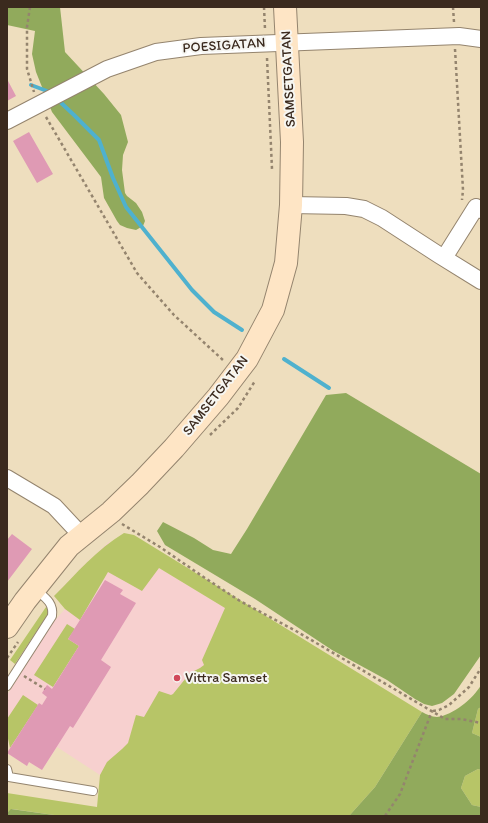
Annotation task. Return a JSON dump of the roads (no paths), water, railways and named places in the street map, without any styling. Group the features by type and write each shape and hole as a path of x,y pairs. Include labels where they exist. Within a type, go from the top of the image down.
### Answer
{"street":[{"name":"SAMSETGATAN","path":"13,633 34,589 69,546 111,512 140,484 174,448 218,397 246,359 273,310 286,263 291,205 292,142 276,43 285,7"},
{"name":"POESIGATAN","path":"7,121 107,69 156,52 201,46 276,43 454,36 476,37 481,39"},
{"path":"291,205 346,206 364,208 481,281"},
{"path":"444,258 476,207 481,210"},
{"path":"7,478 54,506 82,536"}],"lane":[{"path":"7,686 52,616 53,610 51,605 47,599 34,589"},
{"path":"7,769 9,777 94,791"}],"waterway":[{"path":"31,85 47,91 52,95"},
{"path":"57,99 99,140 113,178 126,207 192,290 214,312 242,330"},
{"path":"284,359 329,388"}],"place":[{"name":"Vittra Samset","path":"177,678"}]}
